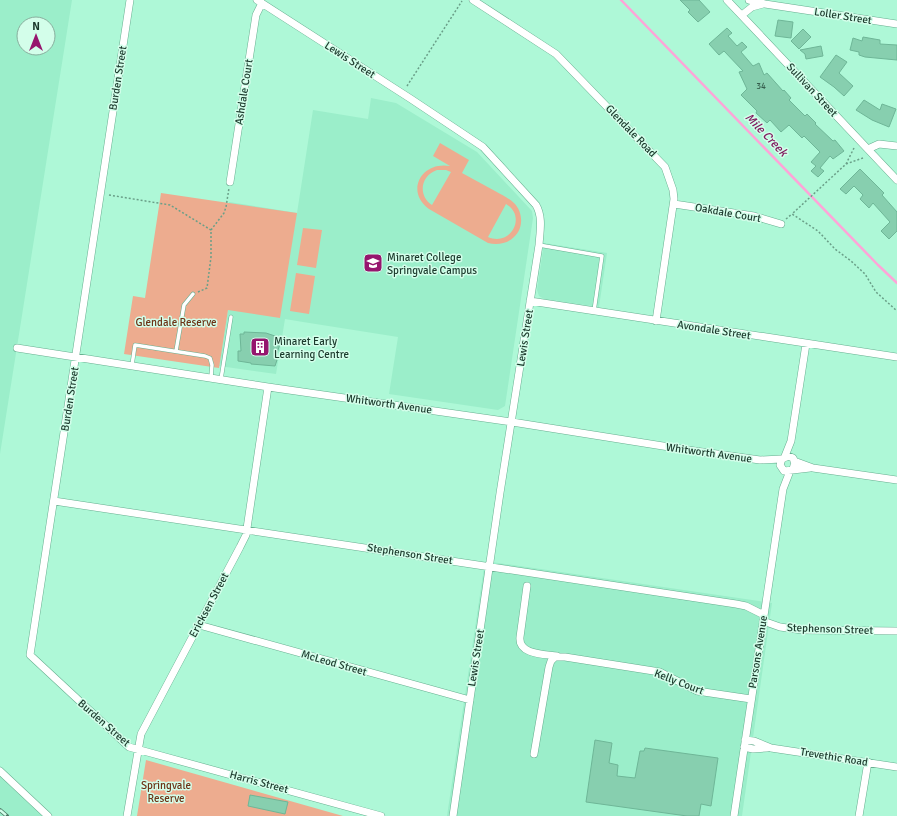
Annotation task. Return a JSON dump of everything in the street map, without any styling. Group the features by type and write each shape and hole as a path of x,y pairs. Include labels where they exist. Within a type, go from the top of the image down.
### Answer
{"street":[{"name":"Burden Street","path":"130,0 30,655 127,746 137,749"},
{"name":"Glendale Road","path":"473,0 556,54 665,167 673,190 674,204 656,321"},
{"name":"Sullivan Street","path":"729,0 897,180"},
{"name":"Loller Street","path":"750,0 765,4 897,24"},
{"name":"Ashdale Court","path":"230,182 259,2"},
{"name":"Lewis Street","path":"259,2 483,147 536,205 540,212 541,221 539,245 453,816"},
{"path":"742,15 752,7 765,4"},
{"path":"868,149 879,144 897,146"},
{"name":"Oakdale Court","path":"674,204 754,216 781,224"},
{"name":"Avondale Street","path":"530,301 897,357"},
{"path":"806,344 791,441 780,463 781,468 787,471 813,468 897,480"},
{"name":"Whitworth Avenue","path":"17,348 268,387 512,422 688,450 760,460 783,458"},
{"name":"Ericksen Street","path":"127,816 137,749 141,734 240,547 246,530 268,387"},
{"path":"791,441 795,464 792,470"},
{"path":"783,458 788,456 813,468"},
{"name":"Whitworth Avenue","path":"760,460 781,468"},
{"name":"Parsons Avenue","path":"734,816 783,489 781,468"},
{"name":"Parsons Avenue","path":"783,489 792,470"},
{"name":"Stephenson Street","path":"54,501 736,604 746,606 780,627 802,630 897,631"},
{"name":"Kelly Court","path":"527,586 520,637 521,646 524,649 559,657 660,672 697,691 751,699"},
{"name":"McLeod Street","path":"199,625 470,700"},
{"path":"534,754 550,661 555,657 559,657"},
{"name":"Trevethic Road","path":"744,744 753,749 771,748 897,767"},
{"name":"Harris Street","path":"137,749 381,816"},
{"path":"859,816 868,762"},
{"path":"0,771 48,816"}],"lane":[{"path":"539,245 602,256 594,311"},
{"path":"176,351 184,305 193,294"},
{"path":"221,379 231,317"},
{"path":"132,365 135,345 176,351 210,358 212,365 211,377"}],"path":[{"path":"407,86 462,1"},
{"path":"854,148 846,164 792,214 818,231 835,249 851,261 865,274 876,292 897,311"},
{"path":"846,164 864,158"},
{"path":"193,294 207,288 211,257 211,230 226,207 230,182"},
{"path":"101,193 170,205 211,230"}],"shaded area":[{"path":"0,0 72,0 0,454"},
{"name":"Minaret College Springvale Campus","path":"371,98 396,103 477,152 532,211 533,218 505,406 498,410 389,394 398,337 285,319 276,374 219,366 228,310 229,202 297,213 313,110 368,119"},
{"path":"544,243 607,253 599,307 544,299 539,296 537,290"},
{"path":"485,561 772,603 742,816 447,816"},
{"path":"0,766 48,816 0,816"}],"green space":[{"path":"440,143 469,160 462,173 514,203 521,215 521,225 514,237 502,243 488,243 429,209 422,202 418,194 417,187 424,173 431,168 450,166 433,156","holes":["437,170 446,170 451,172 432,205 424,197 423,186 427,177","506,204 512,209 515,216 516,222 514,229 503,238 496,239 488,237"]},
{"name":"Glendale Reserve","path":"161,193 297,213 280,318 228,310 219,368 124,354 133,296 145,298"},
{"path":"303,228 322,230 316,268 297,265"},
{"path":"296,273 315,276 309,314 290,311"},
{"name":"Springvale Reserve","path":"146,760 343,816 137,816"}],"building":[{"path":"680,0 699,0 710,12 698,22 688,12 690,10"},
{"path":"778,20 793,22 791,38 775,36"},
{"path":"727,28 732,33 728,36 737,46 742,42 747,47 741,52 753,66 759,63 764,75 767,73 791,98 789,100 805,116 807,114 833,141 835,140 844,151 833,159 830,156 820,168 824,171 818,177 811,171 816,166 811,162 820,152 804,136 802,138 789,125 781,132 770,120 767,123 756,113 757,111 741,95 747,89 739,72 743,71 724,51 719,55 709,44"},
{"path":"803,29 811,37 799,49 791,41"},
{"path":"863,37 880,40 880,44 897,45 897,60 865,57 859,55 859,52 850,50 853,38 862,41"},
{"path":"821,46 823,56 806,59 805,54 800,50"},
{"path":"836,55 847,62 839,73 853,86 844,96 820,77"},
{"path":"864,100 880,110 882,104 896,109 889,127 872,120 856,110"},
{"path":"860,169 884,193 882,195 897,212 897,231 889,239 881,231 890,222 873,203 869,208 860,199 863,195 854,186 846,194 840,189"},
{"name":"Minaret Early Learning Centre","path":"244,332 266,333 278,337 276,342 280,344 275,359 277,360 275,366 251,364 238,361 238,351 241,351 240,334 244,334"},
{"path":"595,740 612,743 609,763 618,765 617,776 635,778 640,751 644,751 645,748 718,758 711,806 701,804 699,816 687,816 586,802"},
{"path":"250,795 288,802 285,814 248,806"}],"waterway":[{"name":"Mile Creek","path":"621,0 897,283"}],"railway":[{"path":"0,810 7,816"}],"place":[{"name":"Minaret College Springvale Campus","path":"373,263"},
{"name":"Minaret Early Learning Centre","path":"260,347"}]}
